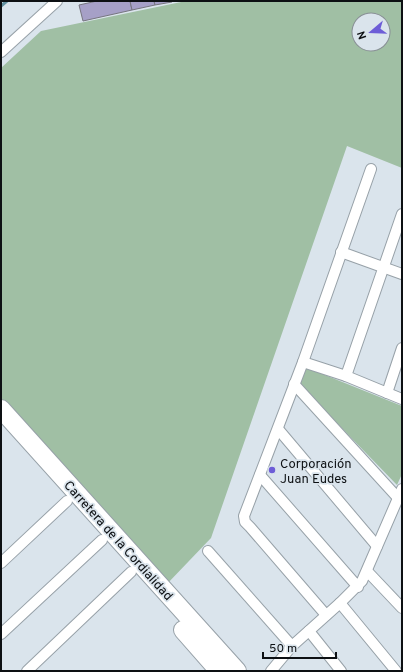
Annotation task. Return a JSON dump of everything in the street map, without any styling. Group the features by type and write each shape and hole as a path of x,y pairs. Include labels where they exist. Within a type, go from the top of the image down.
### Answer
{"highway":[{"name":"Carretera de la Cordialidad","path":"1,409 236,671"},
{"name":"Carretera de la Cordialidad","path":"1,426 219,671"}],"street":[{"path":"1,52 58,1"},
{"path":"326,615 245,522 244,516 303,362 371,169"},
{"path":"346,376 402,214"},
{"path":"341,252 402,274"},
{"path":"387,393 402,348"},
{"path":"303,362 346,376 402,399"},
{"path":"272,671 292,646 358,587 367,571 377,546 399,501 294,384"},
{"path":"278,429 377,546"},
{"path":"260,475 358,587"},
{"path":"1,563 67,501"},
{"path":"1,634 102,540"},
{"path":"208,551 292,646"},
{"path":"367,571 402,608"},
{"path":"27,671 131,572"},
{"path":"340,603 396,671"},
{"path":"309,631 341,671"}],"green space":[{"path":"186,1 402,1 402,168 347,146 211,538 166,585 1,403 1,68 41,31"},
{"path":"305,367 402,406 402,474 397,485 299,384"}],"building":[{"path":"97,1 130,1 132,10 83,21 79,5"},
{"path":"130,1 154,1 155,5 132,10"},
{"path":"154,1 172,1 172,2 155,5"}],"waterway":[{"path":"1,6 7,1"}],"place":[{"name":"Corporación Juan Eudes","path":"272,470"}]}
